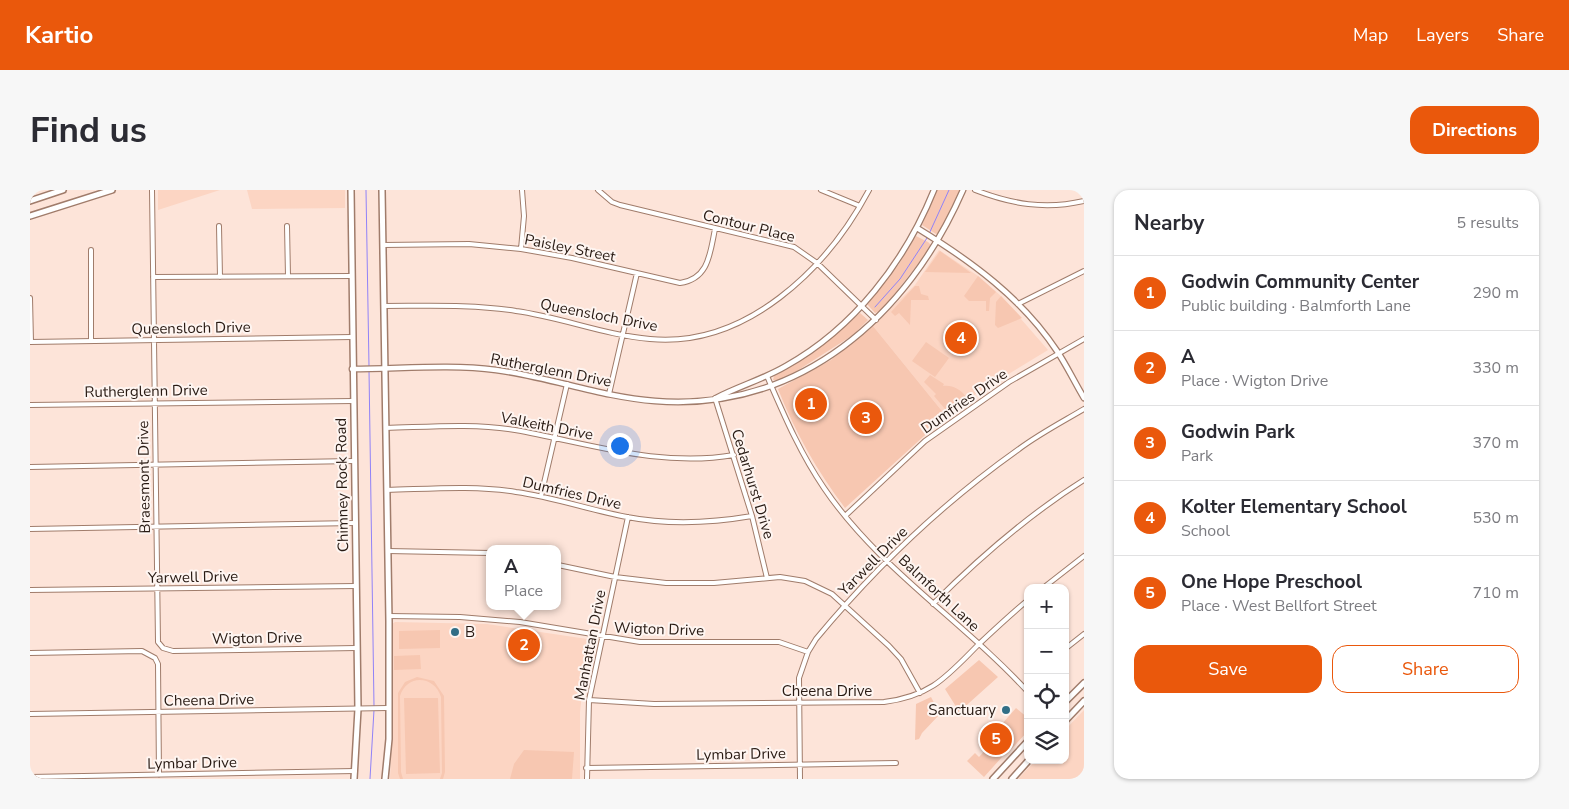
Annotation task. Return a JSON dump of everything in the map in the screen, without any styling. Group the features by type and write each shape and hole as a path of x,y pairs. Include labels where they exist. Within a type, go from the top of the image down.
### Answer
{"main road":[{"path":"30,201 63,190"},
{"path":"30,216 112,190"},
{"name":"Chimney Rock Road","path":"351,190 358,709 354,779"},
{"path":"382,190 389,616 389,739 385,779"},
{"path":"1069,698 1084,683"},
{"path":"1067,719 1084,701"},
{"path":"993,779 1024,745"},
{"path":"1012,779 1025,764"}],"street":[{"name":"Braesmont Drive","path":"152,190 157,634 159,644"},
{"path":"521,249 524,216 522,190"},
{"name":"Contour Place","path":"598,190 612,202 620,205 794,247 817,263 876,320"},
{"path":"821,190 860,206"},
{"path":"817,263 848,226 869,190"},
{"name":"Rutherglenn Drive","path":"715,398 767,376 811,351 861,306 889,273 916,228 934,190"},
{"name":"Rutherglenn Drive","path":"352,370 479,369 513,373 637,400 673,402 715,398 726,399 744,395 804,372 830,356 876,320 910,283 938,242 963,190"},
{"path":"975,190 998,199 1027,205 1051,206 1084,201"},
{"path":"219,226 220,277"},
{"path":"287,226 288,276"},
{"path":"916,228 991,278 1018,304 1058,352 1084,398"},
{"name":"Paisley Street","path":"383,245 469,244 521,249 672,282 694,280 704,271 716,229"},
{"path":"91,250 91,341"},
{"name":"Queensloch Drive","path":"384,306 498,308 538,314 623,335 664,340 709,334 752,316 785,294 817,263"},
{"path":"1018,304 1084,271"},
{"path":"609,394 637,273"},
{"path":"153,277 352,276"},
{"path":"30,298 30,342"},
{"name":"Queensloch Drive","path":"30,342 352,337"},
{"name":"Dumfries Drive","path":"845,516 925,441 1009,382 1058,352 1084,339"},
{"name":"Balmforth Lane","path":"767,376 800,450 824,488 845,516 933,604 1024,686"},
{"path":"541,496 567,384"},
{"name":"Cedarhurst Drive","path":"715,398 752,516 767,578"},
{"name":"Rutherglenn Drive","path":"30,405 353,401"},
{"name":"Yarwell Drive","path":"561,565 615,577 685,584 792,578 805,581 832,594 846,606 938,512 1020,447 1084,409"},
{"name":"Valkeith Drive","path":"386,428 488,427 668,459 701,459 734,455"},
{"path":"30,466 354,462"},
{"path":"933,604 992,547 1060,495 1084,480"},
{"name":"Dumfries Drive","path":"387,490 487,489 541,496 628,517 697,522 752,516"},
{"name":"Manhattan Drive","path":"587,779 590,700 628,517"},
{"path":"30,529 355,523"},
{"path":"388,551 486,553"},
{"path":"1048,584 1084,556"},
{"name":"Yarwell Drive","path":"30,590 356,586"},
{"name":"Cheena Drive","path":"590,700 654,704 884,702 902,700 940,683 978,645 1024,604"},
{"path":"800,779 799,678 808,652 825,629 846,606 901,659 920,693"},
{"name":"Wigton Drive","path":"389,616 490,619 562,628 602,637 659,643 771,642 789,644 808,652"},
{"path":"1069,646 1084,634"},
{"name":"Wigton Drive","path":"159,644 173,651 356,648"},
{"path":"30,653 142,651 152,656 158,664 159,775"},
{"name":"Cheena Drive","path":"30,714 388,708"},
{"name":"Lymbar Drive","path":"586,768 896,763"},
{"name":"Lymbar Drive","path":"30,777 129,777 355,772"}],"shaded area":[{"path":"158,190 220,190 158,210"},
{"path":"247,190 345,190 345,208 252,209"},
{"path":"937,190 960,190 939,233 936,234 922,225"},
{"path":"916,236 932,246 882,310 875,313 867,304 899,264"},
{"path":"939,250 978,276 1001,296 1048,350 971,397 946,416 873,326 915,285"},
{"path":"940,251 971,273 925,272"},
{"path":"978,276 996,292 990,298 989,311 986,311 986,301 969,301 964,296"},
{"path":"915,286 919,286 921,294 928,296 929,300 911,300 910,325 899,313 895,316 891,312"},
{"path":"1001,296 1022,318 998,328 995,325 996,302"},
{"path":"860,313 868,320 853,335 789,376 780,380 773,380 774,376 826,342"},
{"path":"873,326 946,416 845,508 807,451 778,389 831,360"},
{"path":"926,342 949,358 935,377 912,361"},
{"path":"930,375 944,384 943,386 956,388 966,397 949,409 945,409 934,396 936,394 924,382"},
{"path":"395,622 487,624 594,640 583,684 580,712 580,779 390,779 393,715 392,624"},
{"path":"440,630 440,648 399,649 399,631"},
{"path":"420,655 421,669 394,670 394,656"},
{"path":"979,660 998,677 959,712 955,711 955,705 945,689"},
{"path":"417,677 434,681 444,696 445,772 443,779 440,779 442,773 441,697 433,685 421,680 409,683 400,696 401,772 403,779 400,779 398,773 398,693 405,682"},
{"path":"931,697 940,714 922,733 919,739 915,740 916,704"},
{"path":"404,698 438,698 440,773 406,774"},
{"path":"1016,708 1024,715 1024,735 1006,755 998,748 1011,733 1001,725"},
{"path":"1084,710 1084,779 1018,779 1032,764 1069,764 1069,726"},
{"path":"989,746 1002,757 984,777 967,761 975,753 979,757"},
{"path":"524,750 574,752 572,779 510,779 514,764"}],"waterway":[{"path":"366,190 369,366"},
{"path":"929,234 949,190"},
{"path":"875,307 900,279 927,238"},
{"path":"369,370 374,706"},
{"path":"370,779 374,710"}],"place":[{"name":"Kolter Elementary School","path":"961,338"},
{"name":"Godwin Community Center","path":"811,404"},
{"name":"Godwin Park","path":"866,418"},
{"name":"B","path":"455,632"},
{"name":"A","path":"524,645"},
{"name":"Sanctuary","path":"1006,710"},
{"name":"One Hope Preschool","path":"996,739"}]}
